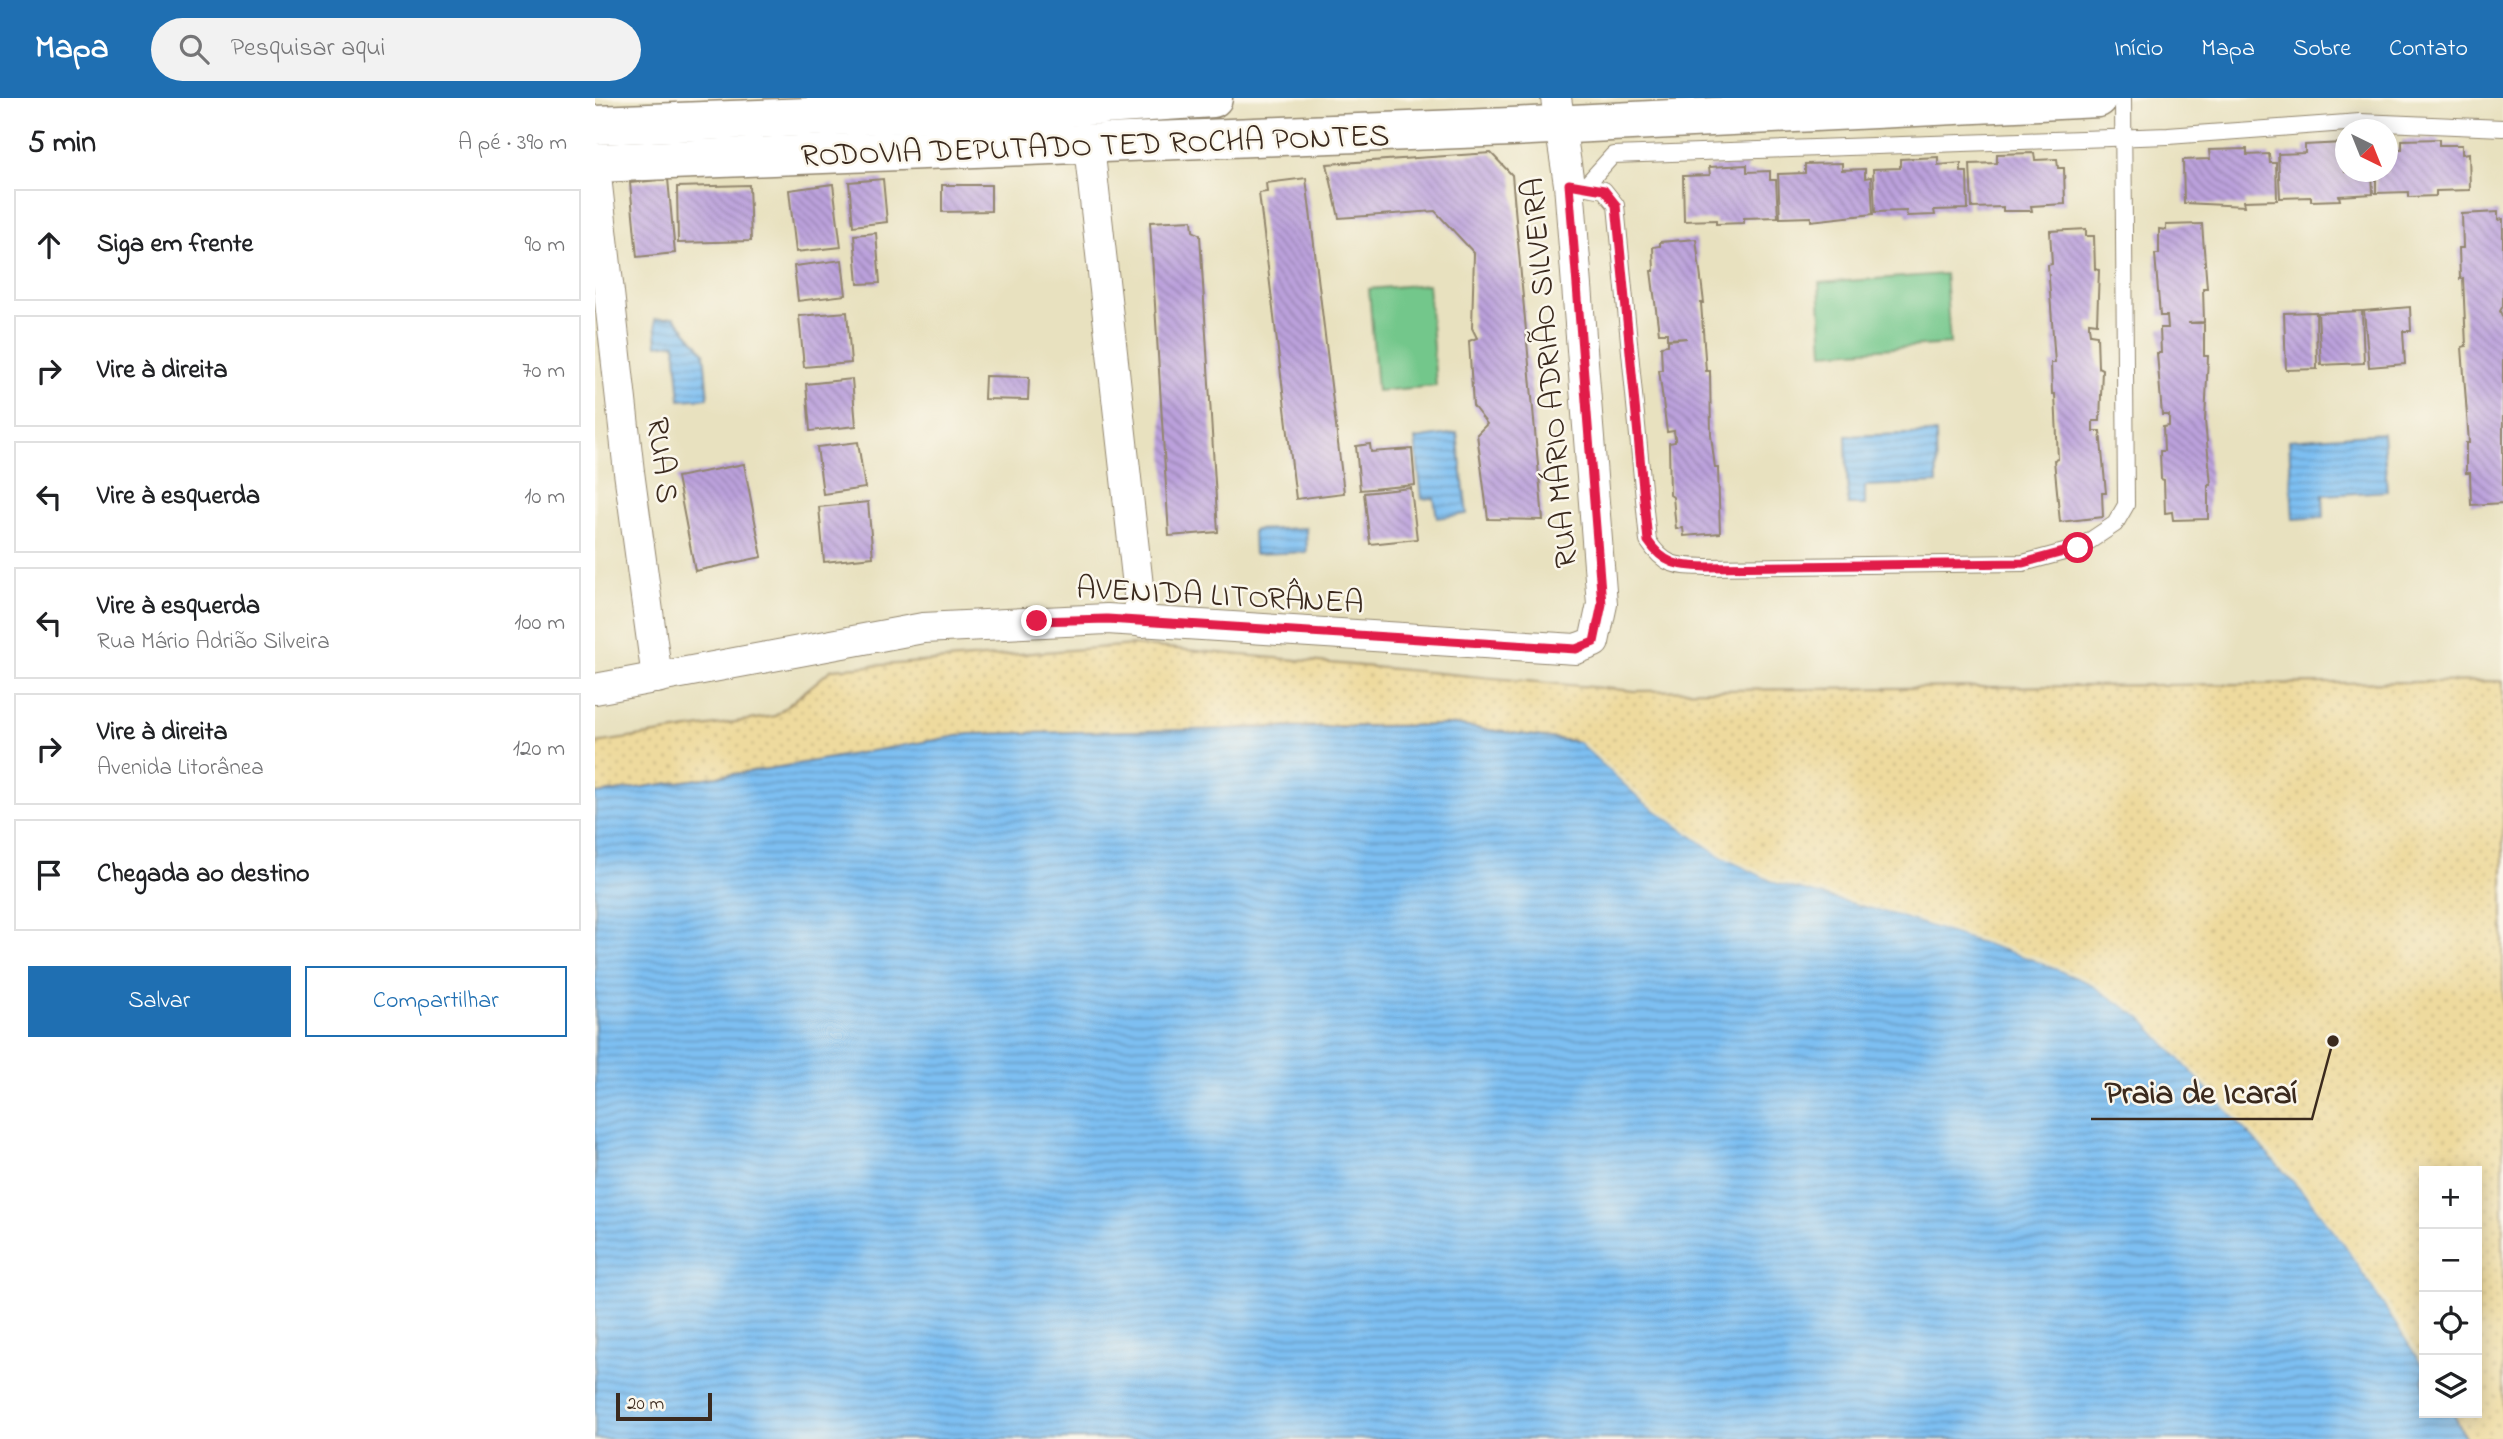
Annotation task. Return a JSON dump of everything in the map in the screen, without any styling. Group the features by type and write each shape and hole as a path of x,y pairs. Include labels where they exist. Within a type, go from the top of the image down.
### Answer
{"main road":[{"name":"RODOVIA DEPUTADO TED ROCHA PONTES","path":"595,125 1054,108 1213,98"},
{"name":"RODOVIA DEPUTADO TED ROCHA PONTES","path":"595,165 1090,146 1559,111 2098,98"}],"street":[{"name":"RUA MÁRIO ADRIÃO SILVEIRA","path":"1559,111 1577,185 1602,604 1594,642"},
{"path":"1090,146 1142,622"},
{"name":"RUA S","path":"595,165 629,472 657,678"},
{"name":"AVENIDA LITORÂNEA","path":"595,689 923,628 1107,619 1576,649 1594,642"}],"lane":[{"path":"1577,185 1609,193 1618,212 1648,541 1657,555 1673,565 1706,567 2023,563 2078,548 2115,524 2126,505 2123,98"},
{"path":"1577,185 1613,155 2124,137 2360,122 2503,128"}],"sand":[{"path":"1133,645 1635,691 2503,681 2503,1439 2466,1439 2456,1418 2482,1418 2482,1166 2419,1166 2419,1359 2380,1297 1777,883 1721,856 1643,801 1579,742 1453,725 1249,727 768,769 595,794 595,743 775,716 832,669"}],"green space":[{"path":"1945,274 1950,344 1823,353 1819,283"},
{"path":"1428,284 1436,386 1377,391 1369,289"}],"water":[{"path":"674,317 704,352 708,398 680,400 675,343 657,345 655,319"},
{"path":"1457,433 1467,514 1437,518 1434,498 1422,499 1415,439"},
{"path":"1936,433 1937,483 1865,486 1865,505 1848,505 1846,436"},
{"path":"2383,433 2387,491 2323,495 2324,517 2293,519 2289,440"},
{"path":"1306,528 1307,552 1254,554 1253,530"},
{"path":"1453,725 1579,742 1643,801 1721,856 1777,883 1894,914 2030,958 2088,982 2142,1018 2308,1197 2345,1245 2419,1359 2419,1418 2456,1418 2466,1439 595,1439 595,794 768,769 969,734"}],"pier":[{"path":"1579,742 1584,742 1645,798 1723,853 1778,880 1895,911 2032,955 2090,979 2144,1016 2311,1195 2383,1295 2419,1353 2419,1359 2345,1245 2308,1197 2142,1018 2088,982 2030,958 1894,914 1777,883 1721,856 1643,801"}],"building":[{"path":"2439,139 2439,145 2462,145 2462,154 2469,153 2470,190 2436,191 2436,196 2408,197 2408,192 2376,193 2376,182 2398,182 2398,149 2402,149 2402,140"},
{"path":"2335,143 2335,182 2372,182 2373,194 2339,196 2340,200 2280,198 2278,154 2305,153 2305,145"},
{"path":"2247,149 2247,155 2269,154 2270,163 2276,163 2277,200 2244,201 2245,206 2184,203 2183,160 2210,159 2209,150"},
{"path":"1491,153 1512,175 1543,520 1488,519 1477,434 1487,424 1473,406 1469,341 1477,338 1472,328 1474,253 1435,211 1339,218 1327,164"},
{"path":"2034,153 2035,160 2057,159 2058,168 2064,168 2065,204 2031,206 2032,211 2003,211 2003,207 1972,208 1970,164 1997,163 1997,154"},
{"path":"1938,157 1938,165 1961,163 1961,172 1967,172 1968,209 1934,210 1935,215 1907,216 1906,211 1875,212 1873,169 1900,168 1900,159"},
{"path":"1842,163 1842,170 1865,169 1865,178 1871,177 1873,214 1811,221 1811,217 1780,218 1778,174 1805,173 1805,164"},
{"path":"1747,165 1747,172 1770,171 1770,180 1776,180 1778,217 1744,218 1744,223 1684,221 1683,176 1710,175 1709,167"},
{"path":"1306,178 1344,493 1296,499 1259,193 1267,192 1266,183"},
{"path":"668,179 675,253 637,257 630,183"},
{"path":"883,179 887,222 853,226 849,182"},
{"path":"833,184 841,247 796,252 789,190"},
{"path":"749,185 751,241 678,243 677,187"},
{"path":"942,185 991,185 991,211 942,212"},
{"path":"2498,212 2498,220 2503,219 2503,306 2500,311 2503,318 2503,503 2471,505 2470,473 2466,473 2466,443 2469,443 2462,347 2466,346 2459,248 2463,248 2462,214"},
{"path":"1192,220 1193,231 1200,235 1218,532 1169,536 1150,222"},
{"path":"2202,224 2207,288 2203,288 2204,322 2188,323 2204,323 2204,356 2208,356 2205,421 2211,485 2208,485 2208,519 2173,520 2172,512 2165,513 2164,480 2161,479 2163,427 2169,426 2169,415 2162,415 2157,353 2161,353 2160,328 2168,328 2167,316 2160,316 2155,254 2159,254 2159,229 2166,230 2166,225"},
{"path":"2086,229 2086,236 2094,236 2095,269 2099,270 2097,323 2089,322 2089,327 2090,334 2097,335 2098,367 2102,369 2100,421 2093,421 2093,431 2100,431 2106,493 2102,493 2103,517 2060,522 2054,460 2058,459 2055,394 2052,394 2051,363 2055,363 2048,265 2052,264 2050,231"},
{"path":"876,233 880,283 858,284 854,235"},
{"path":"1696,239 1704,303 1701,303 1706,371 1710,371 1711,435 1715,468 1718,468 1720,533 1684,536 1683,528 1676,529 1673,497 1670,495 1669,443 1675,442 1675,438 1674,431 1667,432 1659,370 1662,370 1661,346 1668,345 1668,340 1687,338 1667,339 1667,333 1659,333 1651,271 1654,271 1653,247 1660,246 1660,242"},
{"path":"842,260 846,295 798,301 794,266"},
{"path":"2410,307 2411,331 2403,331 2405,364 2369,367 2364,311"},
{"path":"2362,311 2364,363 2321,365 2318,313"},
{"path":"847,312 851,363 804,367 799,316"},
{"path":"2316,312 2317,369 2286,370 2284,313"},
{"path":"985,376 1029,377 1028,400 984,399"},
{"path":"852,379 856,426 810,431 806,384"},
{"path":"858,442 865,488 823,494 817,447"},
{"path":"1370,444 1371,452 1412,449 1415,485 1360,490 1356,446"},
{"path":"744,464 762,557 695,571 677,477"},
{"path":"1411,488 1417,539 1370,544 1364,493"},
{"path":"868,502 873,557 824,562 819,507"}],"place":[{"name":"Praia de Icaraí","path":"2333,1041"}],"route":[{"path":"1037,621 1107,619 1576,649 1594,642 1602,604 1569,184 1604,190 1613,198 1618,212 1648,541 1657,555 1673,565 1706,567 2023,563 2078,548"}]}
